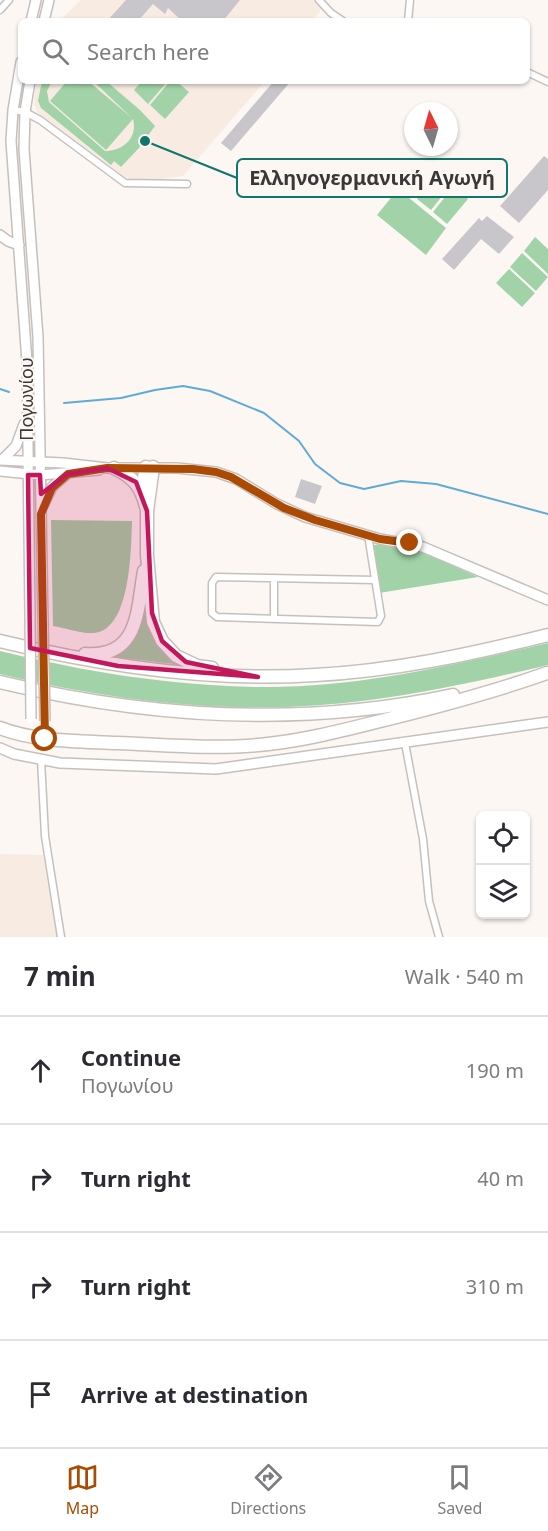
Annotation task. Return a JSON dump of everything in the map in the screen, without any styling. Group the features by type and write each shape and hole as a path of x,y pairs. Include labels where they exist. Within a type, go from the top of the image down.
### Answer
{"highway":[{"path":"150,467 143,483 153,622 157,632 168,649 176,656 197,666 230,669 258,677"},
{"path":"111,468 136,482 146,505"},
{"path":"42,651 98,654 115,649 122,643 136,623 147,555"},
{"path":"0,641 118,666 215,676 258,677 316,675 402,666 548,635"},
{"path":"0,682 71,698 140,708 189,713 269,716 339,712 408,703 547,673"},
{"path":"0,728 45,739 212,747 278,743 325,735 411,714 497,691 547,673"}],"main road":[{"path":"32,18 36,0"},
{"path":"45,18 49,0"},
{"name":"Πογωνίου","path":"18,80 13,110 11,153 27,349 31,737"},
{"name":"Πογωνίου","path":"30,84 25,112 24,158 38,337 45,739"},
{"path":"0,235 19,245"},
{"path":"1,460 20,440 28,407"},
{"path":"1,460 111,468 150,467 200,470 225,475 296,513 334,527 423,547 548,600"},
{"path":"0,471 40,476 111,468"},
{"path":"41,514 52,488 68,474"},
{"path":"0,748 14,754 60,763 216,769 548,722"}],"street":[{"path":"0,10 9,0"},
{"path":"319,0 338,18"},
{"path":"408,18 410,0"},
{"path":"530,73 548,82"},
{"path":"13,110 25,112 40,120 125,183 187,184"},
{"path":"368,535 381,616 378,622 218,617 213,615 212,611 212,583 216,577 375,580"},
{"path":"274,578 274,619"},
{"path":"405,743 423,839 429,901 438,937"},
{"path":"41,760 45,836 61,937"}],"highlighted area":[{"path":"107,468 136,482 147,511 152,613 162,641 186,662 258,677 118,666 30,648 28,475 40,475 41,494 67,474"}],"shaded area":[{"path":"81,0 319,0 324,6 314,18 62,18"},
{"path":"36,84 262,84 183,176 147,181 126,178 37,112 34,104"},
{"path":"0,854 43,855 57,937 0,937"}],"green space":[{"path":"41,84 50,84 47,91 49,102 105,151 118,149 128,142 133,132 133,119 106,150 50,101 64,84 92,84 132,118 96,84 110,84 155,126 121,167 114,161 111,165 41,108 38,101"},
{"path":"139,84 165,84 148,104 134,90"},
{"path":"168,84 180,84 189,92 165,119 150,105"},
{"path":"422,161 436,172 415,198 401,187"},
{"path":"438,174 451,185 431,210 417,199"},
{"path":"453,187 468,199 447,224 433,212"},
{"path":"398,189 446,228 426,255 377,215"},
{"path":"535,237 548,249 548,274 524,251"},
{"path":"522,253 548,277 536,291 510,267"},
{"path":"509,269 535,293 522,307 496,283"},
{"path":"51,520 132,521 129,568 122,603 115,618 106,628 89,633 53,626"},
{"path":"381,544 409,546 478,577 379,593 372,547"},
{"path":"146,584 147,606 183,665 104,656 117,651"},
{"path":"548,643 548,665 415,693 323,705 230,707 184,704 91,693 0,674 0,651 97,671 162,681 261,687 334,684 406,674"}],"building":[{"path":"126,0 240,0 225,18 179,18 168,8 165,14 153,4 141,18 110,18"},
{"path":"271,84 288,84 231,151 221,143"},
{"path":"544,156 548,159 548,190 519,223 500,206"},
{"path":"487,216 514,237 499,254 481,239 454,270 442,259 479,218 482,221"},
{"path":"301,479 322,486 315,504 295,497"}],"waterway":[{"path":"64,403 121,398 183,386 210,391 264,413 299,441 315,464 340,483 364,489 401,481 436,484 548,514"},
{"path":"0,389 9,392"}],"place":[{"name":"Ελληνογερμανική Αγωγή","path":"145,141"}],"route":[{"path":"45,739 41,514 44,501 50,491 57,481 68,474 107,468 146,467 216,472 236,479 277,504 304,517 380,539 410,543"}]}
